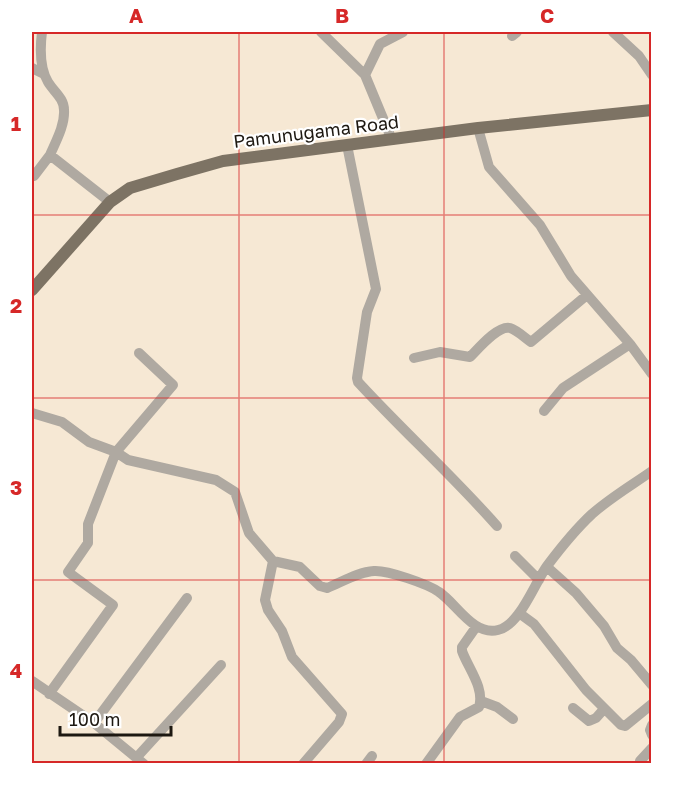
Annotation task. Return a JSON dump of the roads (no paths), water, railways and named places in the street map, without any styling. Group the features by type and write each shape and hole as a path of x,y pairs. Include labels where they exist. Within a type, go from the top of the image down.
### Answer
{"main road":[{"name":"Pamunugama Road","path":"32,290 110,202 130,188 223,161 478,128 651,110"}],"street":[{"path":"34,176 50,155 65,113 64,104 44,74 36,48 42,32"},
{"path":"321,32 365,75 392,140"},
{"path":"365,75 380,44 403,32"},
{"path":"613,32 639,56 651,75"},
{"path":"32,68 44,74"},
{"path":"478,128 489,167 540,225 572,276 630,344 651,374"},
{"path":"347,146 376,289 367,312 358,382 401,429 465,490 497,526"},
{"path":"50,155 110,202"},
{"path":"414,358 440,352 470,357 494,334 506,328 510,328 531,342 587,295"},
{"path":"544,411 563,388 630,344"},
{"path":"49,694 113,606 69,572 88,543 88,524 116,452 173,385 139,353"},
{"path":"32,413 62,422 89,442 116,452 128,460 216,480 235,492 249,533 273,561 300,567 320,585 327,588 359,574 376,571 426,584 447,598 476,627 497,630 507,626 519,613 547,567 592,514 651,471"},
{"path":"515,556 539,580"},
{"path":"273,561 265,600 268,610 282,631 292,657 342,714 339,722 303,764"},
{"path":"547,567 576,593 604,626 617,648 631,660 651,685"},
{"path":"94,723 187,598"},
{"path":"519,613 534,624 586,690 621,725 625,726 651,704"},
{"path":"426,764 460,717 477,709 481,701 479,689 462,651 476,627"},
{"path":"32,681 94,723 141,760 220,665"},
{"path":"481,701 497,707 513,719"},
{"path":"573,708 589,721 596,718 604,709"},
{"path":"651,725 651,735"},
{"path":"640,761 651,748"}]}
